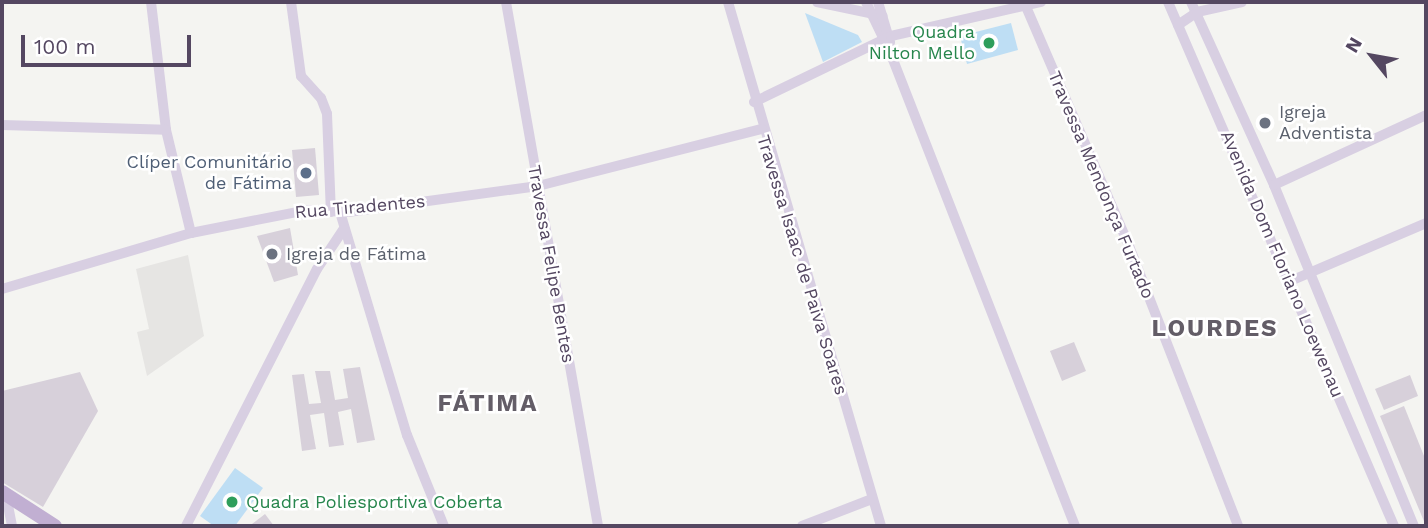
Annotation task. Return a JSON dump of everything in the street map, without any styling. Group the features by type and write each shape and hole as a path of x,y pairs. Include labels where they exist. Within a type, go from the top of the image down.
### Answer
{"main road":[{"path":"4,494 55,526"}],"street":[{"path":"151,2 166,130 191,233"},
{"path":"291,2 301,76 321,98 327,114 335,212 407,435 444,526"},
{"name":"Travessa Felipe Bentes","path":"506,2 598,526"},
{"name":"Travessa Isaac de Paiva Soares","path":"728,2 754,102 881,526"},
{"path":"817,2 883,16"},
{"path":"866,2 875,29 886,38"},
{"path":"878,2 890,52 1075,526"},
{"path":"754,102 886,38 1041,2"},
{"name":"Avenida Dom Floriano Loewenau","path":"1168,2 1394,526"},
{"name":"Avenida Dom Floriano Loewenau","path":"1191,2 1274,185 1307,271 1414,526"},
{"path":"1178,25 1197,12 1242,2"},
{"name":"Travessa Mendonça Furtado","path":"1025,4 1129,246 1238,526"},
{"path":"1274,185 1426,115"},
{"path":"2,125 166,130"},
{"name":"Rua Tiradentes","path":"2,289 191,233 307,210 335,212 538,186 762,129"},
{"path":"1288,282 1307,271 1426,223"},
{"path":"186,526 317,269 343,230"},
{"path":"4,494 12,526"},
{"path":"802,526 873,499"}],"shaded area":[{"path":"805,13 858,35 862,42 823,62"},
{"name":"Quadra Nilton Mello","path":"1011,23 1018,50 967,64 960,36"},
{"path":"188,255 204,336 147,376 137,332 149,329 136,269"},
{"name":"Quadra Poliesportiva Coberta","path":"235,468 263,488 235,526 214,526 200,516"}],"building":[{"name":"Clíper Comunitário de Fátima","path":"315,148 319,195 296,197 292,150"},
{"path":"290,228 298,275 274,282 257,236"},
{"path":"1074,342 1086,371 1062,381 1050,351"},
{"path":"360,367 375,440 357,443 351,409 338,412 344,445 329,447 324,413 310,415 316,449 302,451 292,375 304,374 309,404 321,403 315,371 330,371 335,400 348,398 343,369"},
{"path":"80,372 98,411 43,507 2,482 2,391"},
{"path":"1410,375 1418,396 1384,410 1375,389"},
{"path":"1404,406 1426,461 1426,526 1380,416"},
{"path":"265,514 274,526 253,526 252,524"}],"place":[{"name":"Quadra Nilton Mello","path":"989,43"},
{"name":"Igreja Adventista","path":"1265,123"},
{"name":"Clíper Comunitário de Fátima","path":"306,173"},
{"name":"Igreja de Fátima","path":"272,254"},
{"name":"Quadra Poliesportiva Coberta","path":"232,502"}],"district":[{"name":"LOURDES","path":"1215,329"},
{"name":"FÁTIMA","path":"488,404"}]}
